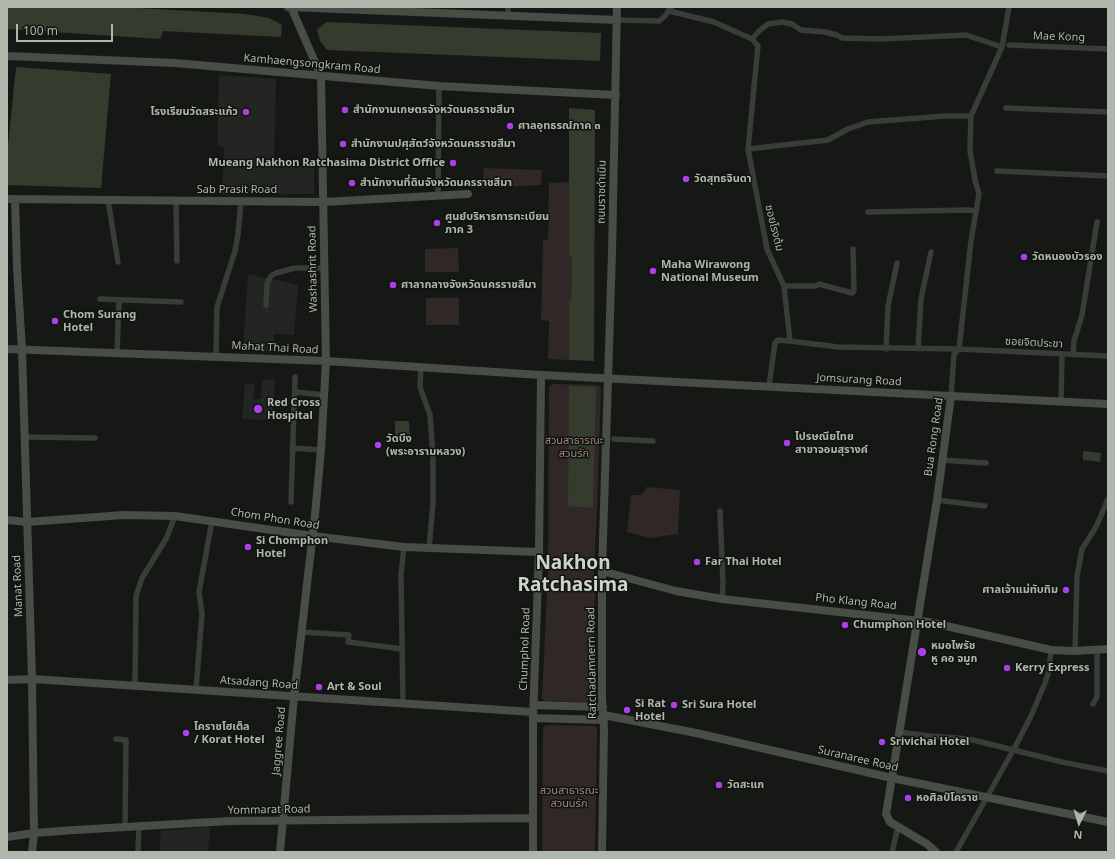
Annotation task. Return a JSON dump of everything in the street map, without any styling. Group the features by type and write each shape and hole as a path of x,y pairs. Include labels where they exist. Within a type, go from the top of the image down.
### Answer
{"street":[{"path":"288,7 659,21 670,9 714,22 752,39 768,24 782,22 792,24 801,30 825,32 842,38 882,39 966,36 1002,47"},
{"name":"Washashrit Road","path":"292,7 321,76 326,361 321,450 313,536"},
{"path":"508,7 508,16"},
{"name":"ถนนราชดำเนิน","path":"608,378 617,7"},
{"name":"Bua Rong Road","path":"936,852 927,844 890,822 886,814 918,620 942,460 951,396 954,354 959,349 971,241 978,194 974,180 970,151 972,116 1002,47 1009,7"},
{"name":"ซอยโรงต้ม","path":"752,39 758,46 748,149 767,249 784,286 790,341"},
{"name":"Mae Kong","path":"1009,45 1108,49"},
{"name":"Kamhaengsongkram Road","path":"7,56 175,63 439,86 616,95"},
{"path":"438,196 439,86"},
{"path":"1006,108 1108,112"},
{"path":"748,149 828,140 848,129 868,122 945,116 972,116"},
{"path":"997,171 1108,176"},
{"name":"Sab Prasit Road","path":"11,199 323,202 468,194"},
{"name":"Manat Road","path":"11,199 22,350 32,679 34,833 32,852"},
{"path":"108,200 118,262"},
{"path":"176,201 177,261"},
{"path":"216,356 217,307 235,251 241,202"},
{"path":"868,212 976,211"},
{"path":"1073,355 1074,341 1082,315 1097,222"},
{"path":"784,286 816,286 819,284 852,293 854,291 853,249"},
{"path":"918,349 920,299 931,252"},
{"path":"886,349 888,306 897,263"},
{"path":"266,306 267,284 271,276 276,273 295,268 324,268"},
{"path":"100,299 181,302"},
{"path":"117,353 119,300"},
{"path":"769,386 775,343 778,340 838,347 886,349 959,349"},
{"name":"Mahat Thai Road","path":"7,349 326,361 608,378"},
{"name":"ซอยจิตประชา","path":"959,349 1108,356"},
{"path":"1061,401 1062,354"},
{"path":"422,366 420,387 430,415 433,456 433,503 429,548"},
{"name":"Chumphol Road","path":"533,852 533,712 539,552 541,374"},
{"path":"291,502 295,377"},
{"name":"Jomsurang Road","path":"608,378 1108,404"},
{"name":"Ratchadamnern Road","path":"602,852 602,571 608,378"},
{"path":"294,392 325,395"},
{"path":"24,438 95,438"},
{"path":"614,439 653,441"},
{"path":"292,448 321,450"},
{"path":"942,460 986,464"},
{"path":"1074,651 1077,576 1082,549 1096,527 1108,499"},
{"path":"936,500 984,506"},
{"path":"720,511 723,584 722,599"},
{"name":"Chom Phon Road","path":"7,520 27,522 124,515 175,516 313,536 404,547 539,552"},
{"path":"135,685 136,596 142,578 166,539 175,516"},
{"path":"196,690 202,614 199,592 212,521"},
{"name":"Jaggree Road","path":"280,852 294,697 313,536"},
{"path":"403,704 401,574 404,547"},
{"name":"Pho Klang Road","path":"602,571 676,591 722,599 918,620 1051,650 1074,651 1108,649"},
{"path":"302,632 350,635 348,642 402,649"},
{"path":"956,852 1014,750 1031,716 1049,671 1051,650"},
{"path":"1093,704 1097,697 1097,650"},
{"name":"Atsadang Road","path":"7,680 32,679 135,685 294,697 533,712"},
{"path":"533,712 603,714"},
{"path":"533,712 603,714"},
{"name":"Suranaree Road","path":"603,714 696,733 892,778 1108,822"},
{"path":"899,732 969,739 1062,762 1108,771"},
{"path":"116,739 126,740 125,827"},
{"name":"Yommarat Road","path":"7,837 34,833 139,826 282,820 533,818"},
{"path":"138,852 139,826"},
{"path":"892,852 898,827"}],"shaded area":[{"path":"7,7 120,7 245,14 269,18 282,25 281,37 163,31 160,39 7,29"},
{"path":"326,22 601,33 600,61 327,50 320,41 317,30"},
{"path":"16,67 111,74 101,188 7,185 7,156"},
{"name":"โรงเรียนวัดสระแก้ว","path":"219,75 276,79 274,165 314,166 314,194 222,194 224,147 217,146"},
{"path":"569,108 595,110 594,361 569,360 569,300 571,299 572,258 569,255"},
{"path":"248,274 298,285 294,335 274,334 275,351 243,350"},
{"name":"Red Cross Hospital","path":"275,379 273,420 242,419 245,383 255,384 253,399 261,399 262,380"},
{"path":"569,386 596,387 593,508 568,506"},
{"path":"395,421 409,421 410,441 395,440"},
{"path":"1083,451 1101,453 1100,462 1083,460"},
{"path":"210,827 208,852 159,852 161,831"}],"green space":[{"path":"484,168 542,170 541,185 482,188"},
{"path":"569,182 569,255 572,258 571,299 569,300 569,360 548,359 549,321 541,320 543,240 548,240 549,183"},
{"path":"458,248 459,272 425,272 425,249"},
{"path":"426,298 459,298 459,325 426,325"},
{"name":"สวนสาธารณะ สวนรัก","path":"553,384 597,385 601,389 593,590 595,592 591,698 587,702 545,701 542,698 548,573 549,387"},
{"path":"646,487 680,490 678,534 649,538 627,532 631,495 641,495 645,491"},
{"name":"สวนสาธารณะ สวนนรัก","path":"547,725 595,726 597,728 595,852 542,852 543,728"}],"place":[{"name":"สำนักงานเกษตรจังหวัดนครราชสีมา","path":"345,110"},
{"name":"โรงเรียนวัดสระแก้ว","path":"246,112"},
{"name":"ศาลอุทธรณ์ภาค ๓","path":"510,126"},
{"name":"สำนักงานปศุสัตว์จังหวัดนครราชสีมา","path":"343,144"},
{"name":"Mueang Nakhon Ratchasima District Office","path":"453,163"},
{"name":"วัดสุทธจินดา","path":"686,179"},
{"name":"สำนักงานที่ดินจังหวัดนครราชสีมา","path":"352,183"},
{"name":"ศูนย์บริหารการทะเบียน ภาค 3","path":"437,223"},
{"name":"วัดหนองบัวรอง","path":"1024,257"},
{"name":"Maha Wirawong National Museum","path":"653,271"},
{"name":"ศาลากลางจังหวัดนครราชสีมา","path":"393,285"},
{"name":"Chom Surang Hotel","path":"55,321"},
{"name":"Red Cross Hospital","path":"258,409"},
{"name":"ไปรษณียไทย สาขาจอมสุรางค์","path":"787,443"},
{"name":"วัดบึง (พระอารามหลวง)","path":"378,445"},
{"name":"Si Chomphon Hotel","path":"248,547"},
{"name":"Far Thai Hotel","path":"697,562"},
{"name":"ศาลเจ้าแม่ทับทิม","path":"1066,590"},
{"name":"Chumphon Hotel","path":"845,625"},
{"name":"หมอไพรัช หู คอ จมูก","path":"922,652"},
{"name":"Kerry Express","path":"1007,668"},
{"name":"Art & Soul","path":"319,687"},
{"name":"Sri Sura Hotel","path":"674,705"},
{"name":"Si Rat Hotel","path":"627,710"},
{"name":"โคราชโฮเต็ล / Korat Hotel","path":"186,733"},
{"name":"Srivichai Hotel","path":"882,742"},
{"name":"วัดสะแก","path":"719,785"},
{"name":"หอศิลป์โคราช","path":"908,798"}],"district":[{"name":"Nakhon Ratchasima","path":"573,575"}]}
